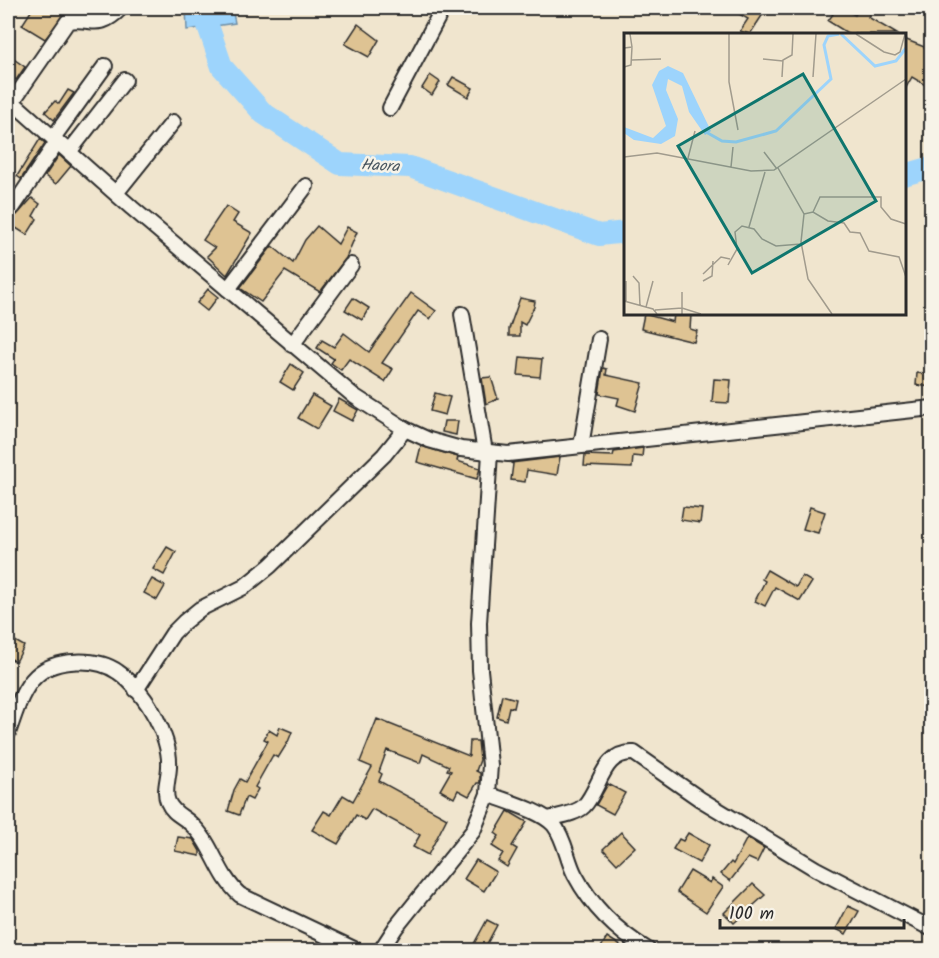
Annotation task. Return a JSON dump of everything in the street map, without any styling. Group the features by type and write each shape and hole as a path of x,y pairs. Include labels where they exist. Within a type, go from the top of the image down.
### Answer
{"street":[{"path":"121,8 104,21 93,23 68,21 10,100 292,345 354,396 405,429 429,440 487,453 581,446 932,408"},
{"path":"390,108 443,12 443,8"},
{"path":"13,207 105,66"},
{"path":"69,152 124,80"},
{"path":"116,193 173,122"},
{"path":"228,290 306,186"},
{"path":"292,345 351,265"},
{"path":"381,951 396,927 473,831 488,794 490,765 480,670 479,623 487,453 462,314"},
{"path":"581,446 599,339"},
{"path":"136,690 173,633 184,622 200,609 244,587 270,566 384,455 405,429"},
{"path":"8,732 21,698 37,674 61,662 97,664 117,671 136,690 156,718 166,745 169,765 167,801 177,815 192,824 230,886 240,895 356,951"},
{"path":"548,819 577,811 584,806 605,768 620,755 634,753 700,799 806,863 932,929"},
{"path":"488,794 548,819 555,826 575,875 594,904 623,933 648,951"}],"water":[{"path":"186,8 232,8 235,23 187,30"}],"building":[{"path":"33,8 70,8 45,39 22,25"},
{"path":"729,8 767,8 751,33 740,31 748,19"},
{"path":"823,8 842,8 855,15 860,8 865,8 871,12 868,17 895,33 847,33 828,21 833,14"},
{"path":"358,24 379,40 369,57 345,44"},
{"path":"906,40 932,50 932,89 912,77 906,88"},
{"path":"8,55 25,67 16,80 8,75"},
{"path":"430,75 440,82 432,95 422,88"},
{"path":"453,77 473,88 468,97 448,85"},
{"path":"68,90 74,93 54,120 45,112 55,101 59,104"},
{"path":"40,139 45,143 21,179 17,176"},
{"path":"59,155 71,166 56,184 45,176"},
{"path":"32,198 40,204 33,216 37,219 27,235 8,223 8,214 17,215"},
{"path":"226,206 238,214 233,222 252,233 227,275 207,256 215,248 203,240"},
{"path":"317,226 338,244 347,227 357,232 346,258 320,292 285,271 261,302 240,288 272,246 293,263 305,240"},
{"path":"208,289 218,297 207,311 197,303"},
{"path":"411,293 436,311 430,319 418,311 382,363 393,369 385,382 349,359 341,370 331,363 334,359 317,348 322,340 334,347 344,333 369,352"},
{"path":"353,298 369,308 362,320 345,310"},
{"path":"520,298 535,301 534,307 525,325 520,322 520,336 509,336 509,329"},
{"path":"644,315 673,322 674,315 691,315 690,329 697,331 694,342 641,329"},
{"path":"520,357 542,359 540,377 518,375"},
{"path":"291,364 304,373 293,390 280,382"},
{"path":"603,368 607,369 606,375 643,383 635,411 617,405 619,398 599,394"},
{"path":"917,373 932,375 932,387 916,385"},
{"path":"491,377 498,399 486,404 482,378"},
{"path":"714,379 731,380 729,403 712,402"},
{"path":"435,393 450,397 445,415 430,411"},
{"path":"312,395 331,406 317,429 298,418"},
{"path":"339,399 358,410 352,421 333,411"},
{"path":"444,421 458,421 456,435 442,432"},
{"path":"421,446 458,457 457,461 480,468 477,479 417,462"},
{"path":"643,448 642,457 633,456 632,468 584,466 585,455 613,456 614,452"},
{"path":"560,457 557,475 527,470 525,482 511,480 513,464 511,463"},
{"path":"683,507 702,509 700,523 681,520"},
{"path":"810,507 825,512 818,533 803,529"},
{"path":"167,547 176,552 164,575 153,569"},
{"path":"767,570 796,587 802,576 812,582 800,601 775,587 765,606 755,601 765,581 762,579"},
{"path":"152,579 165,586 157,600 144,593"},
{"path":"8,637 24,646 16,662 8,657"},
{"path":"502,695 516,699 514,708 509,707 506,720 497,717"},
{"path":"377,719 469,756 470,741 478,741 480,760 476,771 480,773 480,783 477,783 469,796 458,790 454,798 440,790 451,771 447,770 449,766 423,754 420,763 387,750 379,772 382,774 379,781 447,818 428,855 413,847 420,835 372,809 365,820 356,815 338,844 312,830 324,811 331,815 343,795 353,801 372,767 360,762"},
{"path":"280,727 292,732 288,742 278,758 273,755 255,787 258,789 252,800 246,797 239,815 228,811 234,790 240,779 245,782 268,741 264,739 269,730 277,735"},
{"path":"608,784 625,793 613,814 596,805"},
{"path":"508,811 527,822 512,846 517,849 507,867 498,861 503,853 492,846 499,836 495,833"},
{"path":"621,832 635,847 617,864 603,849"},
{"path":"688,833 709,845 699,863 673,849 679,839 683,841"},
{"path":"178,837 193,839 200,851 200,856 175,851"},
{"path":"747,838 764,848 757,862 748,858 730,881 721,874 731,862 733,864"},
{"path":"476,860 496,872 484,891 464,879"},
{"path":"690,871 710,883 712,879 723,887 706,912 677,892"},
{"path":"753,884 765,895 734,923 724,913"},
{"path":"848,906 859,911 846,934 836,929"},
{"path":"487,920 497,925 483,951 470,951"},
{"path":"607,937 629,951 599,951"}],"waterway":[{"name":"Haora","path":"202,8 222,67 263,113 340,164 410,167 599,235 624,232"},
{"name":"Haora","path":"906,174 932,167"}]}
